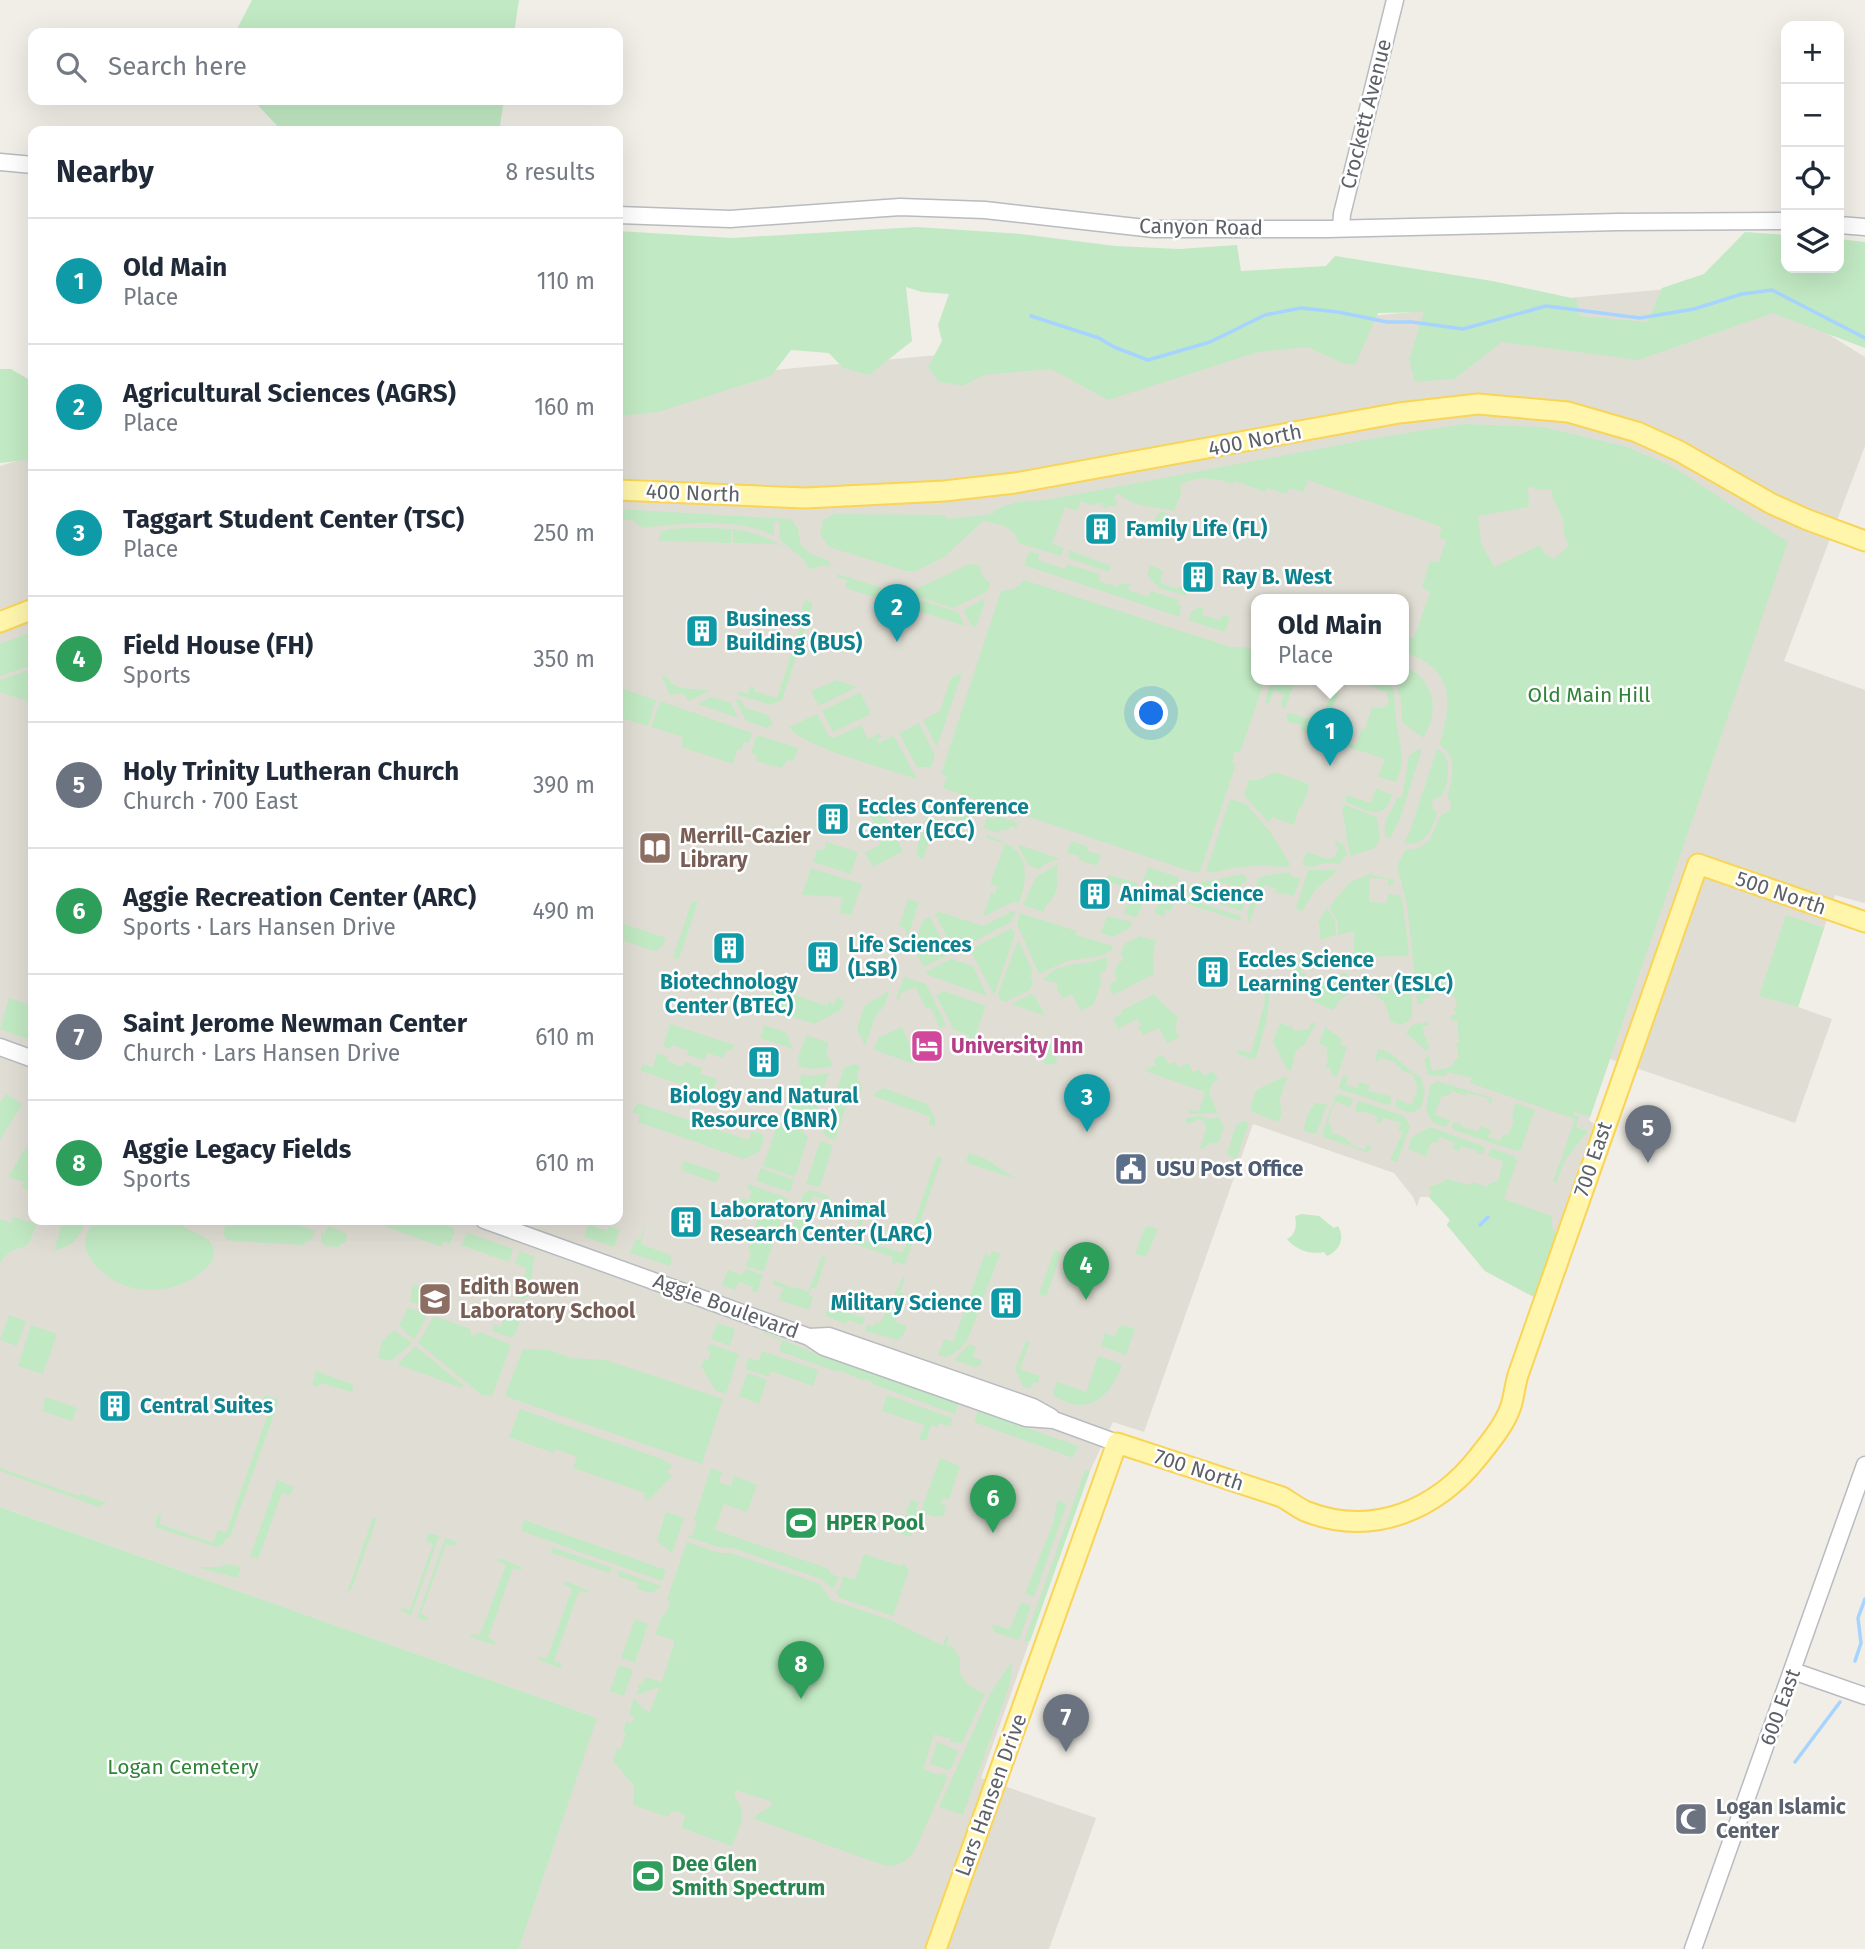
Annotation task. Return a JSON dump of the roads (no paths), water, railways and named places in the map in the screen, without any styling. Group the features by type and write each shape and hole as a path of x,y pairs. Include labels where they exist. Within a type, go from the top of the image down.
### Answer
{"main road":[{"name":"400 North","path":"623,490 805,498 944,491 1015,483 1399,413 1478,404 1568,412 1637,432 1679,451 1772,504 1865,541"},
{"path":"0,622 28,611"},
{"name":"500 North","path":"1698,864 1865,922"},
{"name":"700 East","path":"1424,1499 1464,1457 1518,1375 1698,864"},
{"name":"700 North","path":"1117,1443 1282,1497 1306,1498 1336,1507 1366,1510 1424,1499"},
{"name":"Lars Hansen Drive","path":"936,1949 1117,1443"}],"street":[{"name":"Crockett Avenue","path":"1341,228 1348,189 1395,0"},
{"path":"0,162 28,165"},
{"name":"Canyon Road","path":"623,215 730,219 900,207 985,211 1154,229 1781,221"},
{"path":"1844,225 1865,227"},
{"path":"0,1047 28,1057"},
{"name":"Aggie Boulevard","path":"498,1225 809,1336 824,1347 1027,1418 1054,1420 1117,1443"},
{"name":"600 East","path":"1693,1949 1865,1465"},
{"path":"1793,1671 1865,1696"}],"waterway":[{"path":"1031,316 1099,338 1148,360 1210,342 1265,315 1301,308 1387,322 1412,322 1463,329 1546,306 1640,318 1694,309 1742,294 1772,290 1865,338"},
{"path":"1480,1225 1488,1217"},
{"path":"1855,1661 1861,1643 1858,1618 1865,1599"},
{"path":"1795,1762 1840,1702"}],"place":[{"name":"Family Life (FL)","path":"1101,529"},
{"name":"Ray B. West","path":"1198,577"},
{"name":"Business Building (BUS)","path":"702,631"},
{"name":"Agricultural Sciences (AGRS)","path":"897,642"},
{"name":"Old Main","path":"1330,766"},
{"name":"Eccles Conference Center (ECC)","path":"833,819"},
{"name":"Merrill-Cazier Library","path":"655,848"},
{"name":"Animal Science","path":"1095,894"},
{"name":"Biotechnology Center (BTEC)","path":"729,948"},
{"name":"Life Sciences (LSB)","path":"823,957"},
{"name":"Eccles Science Learning Center (ESLC)","path":"1213,972"},
{"name":"University Inn","path":"927,1046"},
{"name":"Biology and Natural Resource (BNR)","path":"764,1062"},
{"name":"Taggart Student Center (TSC)","path":"1087,1132"},
{"name":"Holy Trinity Lutheran Church","path":"1648,1163"},
{"name":"USU Post Office","path":"1131,1169"},
{"name":"Laboratory Animal Research Center (LARC)","path":"686,1222"},
{"name":"Edith Bowen Laboratory School","path":"435,1299"},
{"name":"Field House (FH)","path":"1086,1300"},
{"name":"Military Science","path":"1006,1303"},
{"name":"Central Suites","path":"115,1406"},
{"name":"HPER Pool","path":"801,1523"},
{"name":"Aggie Recreation Center (ARC)","path":"993,1533"},
{"name":"Aggie Legacy Fields","path":"801,1699"},
{"name":"Saint Jerome Newman Center","path":"1066,1752"},
{"name":"Logan Islamic Center","path":"1691,1819"},
{"name":"Dee Glen Smith Spectrum","path":"648,1876"}],"park label":[{"name":"Old Main Hill","path":"1589,695"},
{"name":"Logan Cemetery","path":"183,1767"}]}
